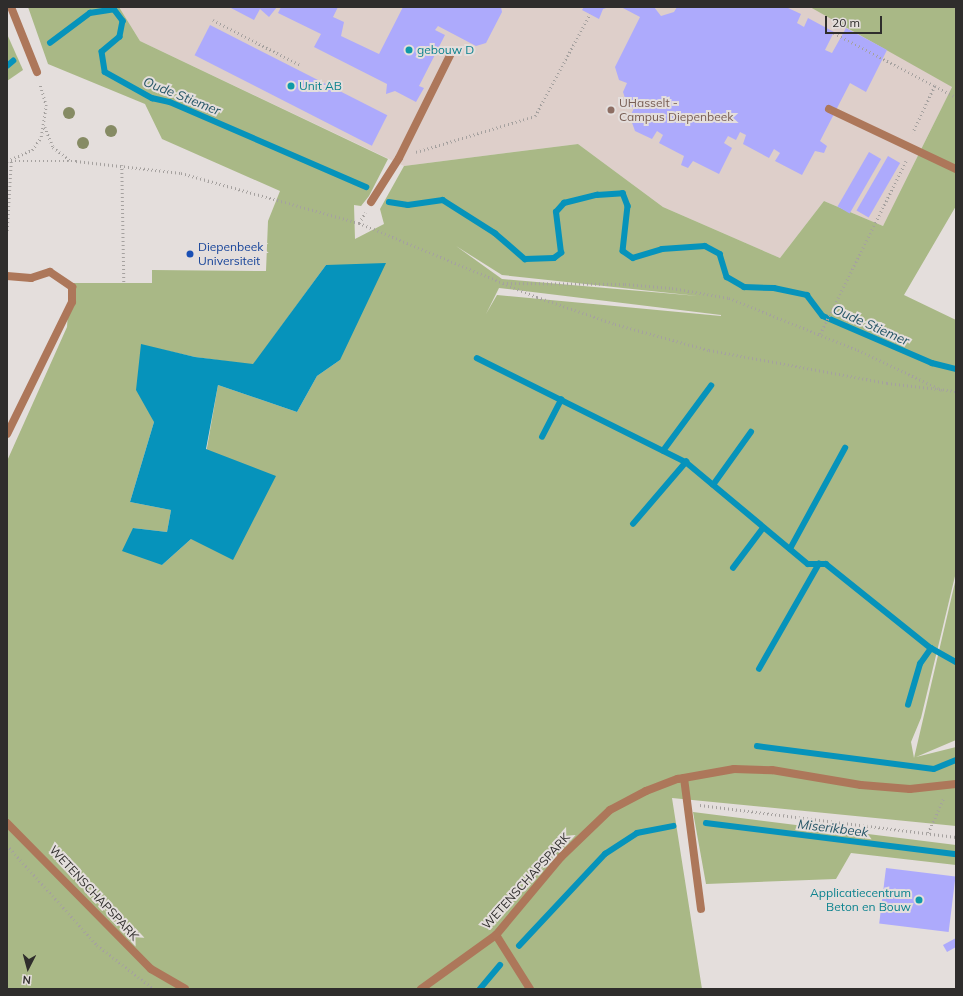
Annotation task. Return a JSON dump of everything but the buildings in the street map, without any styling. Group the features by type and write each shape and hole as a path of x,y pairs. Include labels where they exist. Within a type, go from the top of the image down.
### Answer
{"street":[{"path":"11,7 37,72"},
{"path":"371,202 399,158 452,51"},
{"path":"829,109 956,169"},
{"path":"7,276 31,278 50,272 72,287 72,302 7,434"},
{"name":"WETENSCHAPSPARK","path":"421,989 496,935 561,857 610,810 646,791 684,778 734,769 772,770 861,785 910,789 953,785"},
{"path":"684,778 701,909"},
{"name":"WETENSCHAPSPARK","path":"7,823 151,969 185,989"},
{"path":"496,935 530,989"}],"path":[{"path":"399,158 535,116 590,14"},
{"path":"213,20 300,65"},
{"path":"834,33 956,97"},
{"path":"37,72 46,106 45,126 53,147 71,161"},
{"path":"820,334 836,304 910,146 935,86"},
{"path":"9,161 32,150 45,126"},
{"path":"9,161 71,161 122,165 181,173 359,223 505,283 615,324 709,350 946,392 956,391"},
{"path":"7,231 9,161"},
{"path":"122,165 124,282"},
{"path":"505,283 625,284 702,292 755,307 820,334 946,392"},
{"path":"928,833 953,785"},
{"path":"687,803 956,837"},
{"path":"7,845 96,944 154,989"}],"shaded area":[{"name":"UHasselt - Campus Diepenbeek","path":"119,7 868,7 952,87 883,226 824,201 780,258 663,207 578,144 404,166 140,41"}],"green space":[{"path":"28,7 119,7 140,41 388,159 369,196 361,206 354,205 355,239 384,224 380,209 404,166 578,144 663,207 780,258 824,201 883,226 952,87 810,7 956,7 956,206 904,295 956,320 956,572 921,718 911,742 914,758 956,578 956,740 916,757 956,747 956,826 672,798 702,989 7,989 7,461 67,327 70,283 152,283 152,270 266,271 268,221 280,191 162,139 145,104 48,64","holes":["456,246 502,275 698,296 502,279","326,265 340,360 317,376 297,412 218,385 191,539 162,565 133,528 167,532 171,510 130,502 154,422 141,345 195,357 253,365","499,288 721,316 497,295 486,314"]},
{"path":"7,34 23,70 7,81"},
{"path":"693,812 956,845 956,865 851,853 836,879 706,884"}],"water":[{"path":"386,263 340,360 317,376 297,412 218,385 206,449 276,476 233,560 191,539 162,565 122,551 133,528 167,532 171,510 130,502 154,422 136,390 141,344 195,357 253,364 326,265"}],"waterway":[{"name":"Oude Stiemer","path":"50,43 90,13 114,9 123,21 120,37 102,52 105,72 152,98 170,102 366,187"},
{"name":"Oude Stiemer","path":"7,66 13,61"},
{"name":"Oude Stiemer","path":"389,202 408,205 443,200 495,233 525,259 554,258 561,253 556,212 564,203 597,195 623,193 628,206 623,251 633,258 662,249 705,246 720,254 727,277 744,287 774,288 807,295 823,316 932,363 956,369"},
{"path":"477,358 686,462 808,564 826,564 931,648 956,662"},
{"path":"663,451 711,386"},
{"path":"542,437 561,400"},
{"path":"713,485 751,432"},
{"path":"790,549 845,448"},
{"path":"633,524 686,462"},
{"path":"733,568 763,528"},
{"path":"759,669 819,564"},
{"path":"908,705 920,664 931,648"},
{"path":"757,746 934,769 956,760"},
{"name":"Miserikbeek","path":"706,823 956,854"},
{"name":"Miserikbeek","path":"519,946 605,854 637,833 673,826"},
{"name":"Miserikbeek","path":"480,989 500,965"}],"place":[{"name":"gebouw D","path":"409,50"},
{"name":"Unit AB","path":"291,86"},
{"name":"UHasselt - Campus Diepenbeek","path":"611,110"},
{"name":"Diepenbeek Universiteit","path":"190,254"},
{"name":"Applicatiecentrum Beton en Bouw","path":"919,900"}]}
